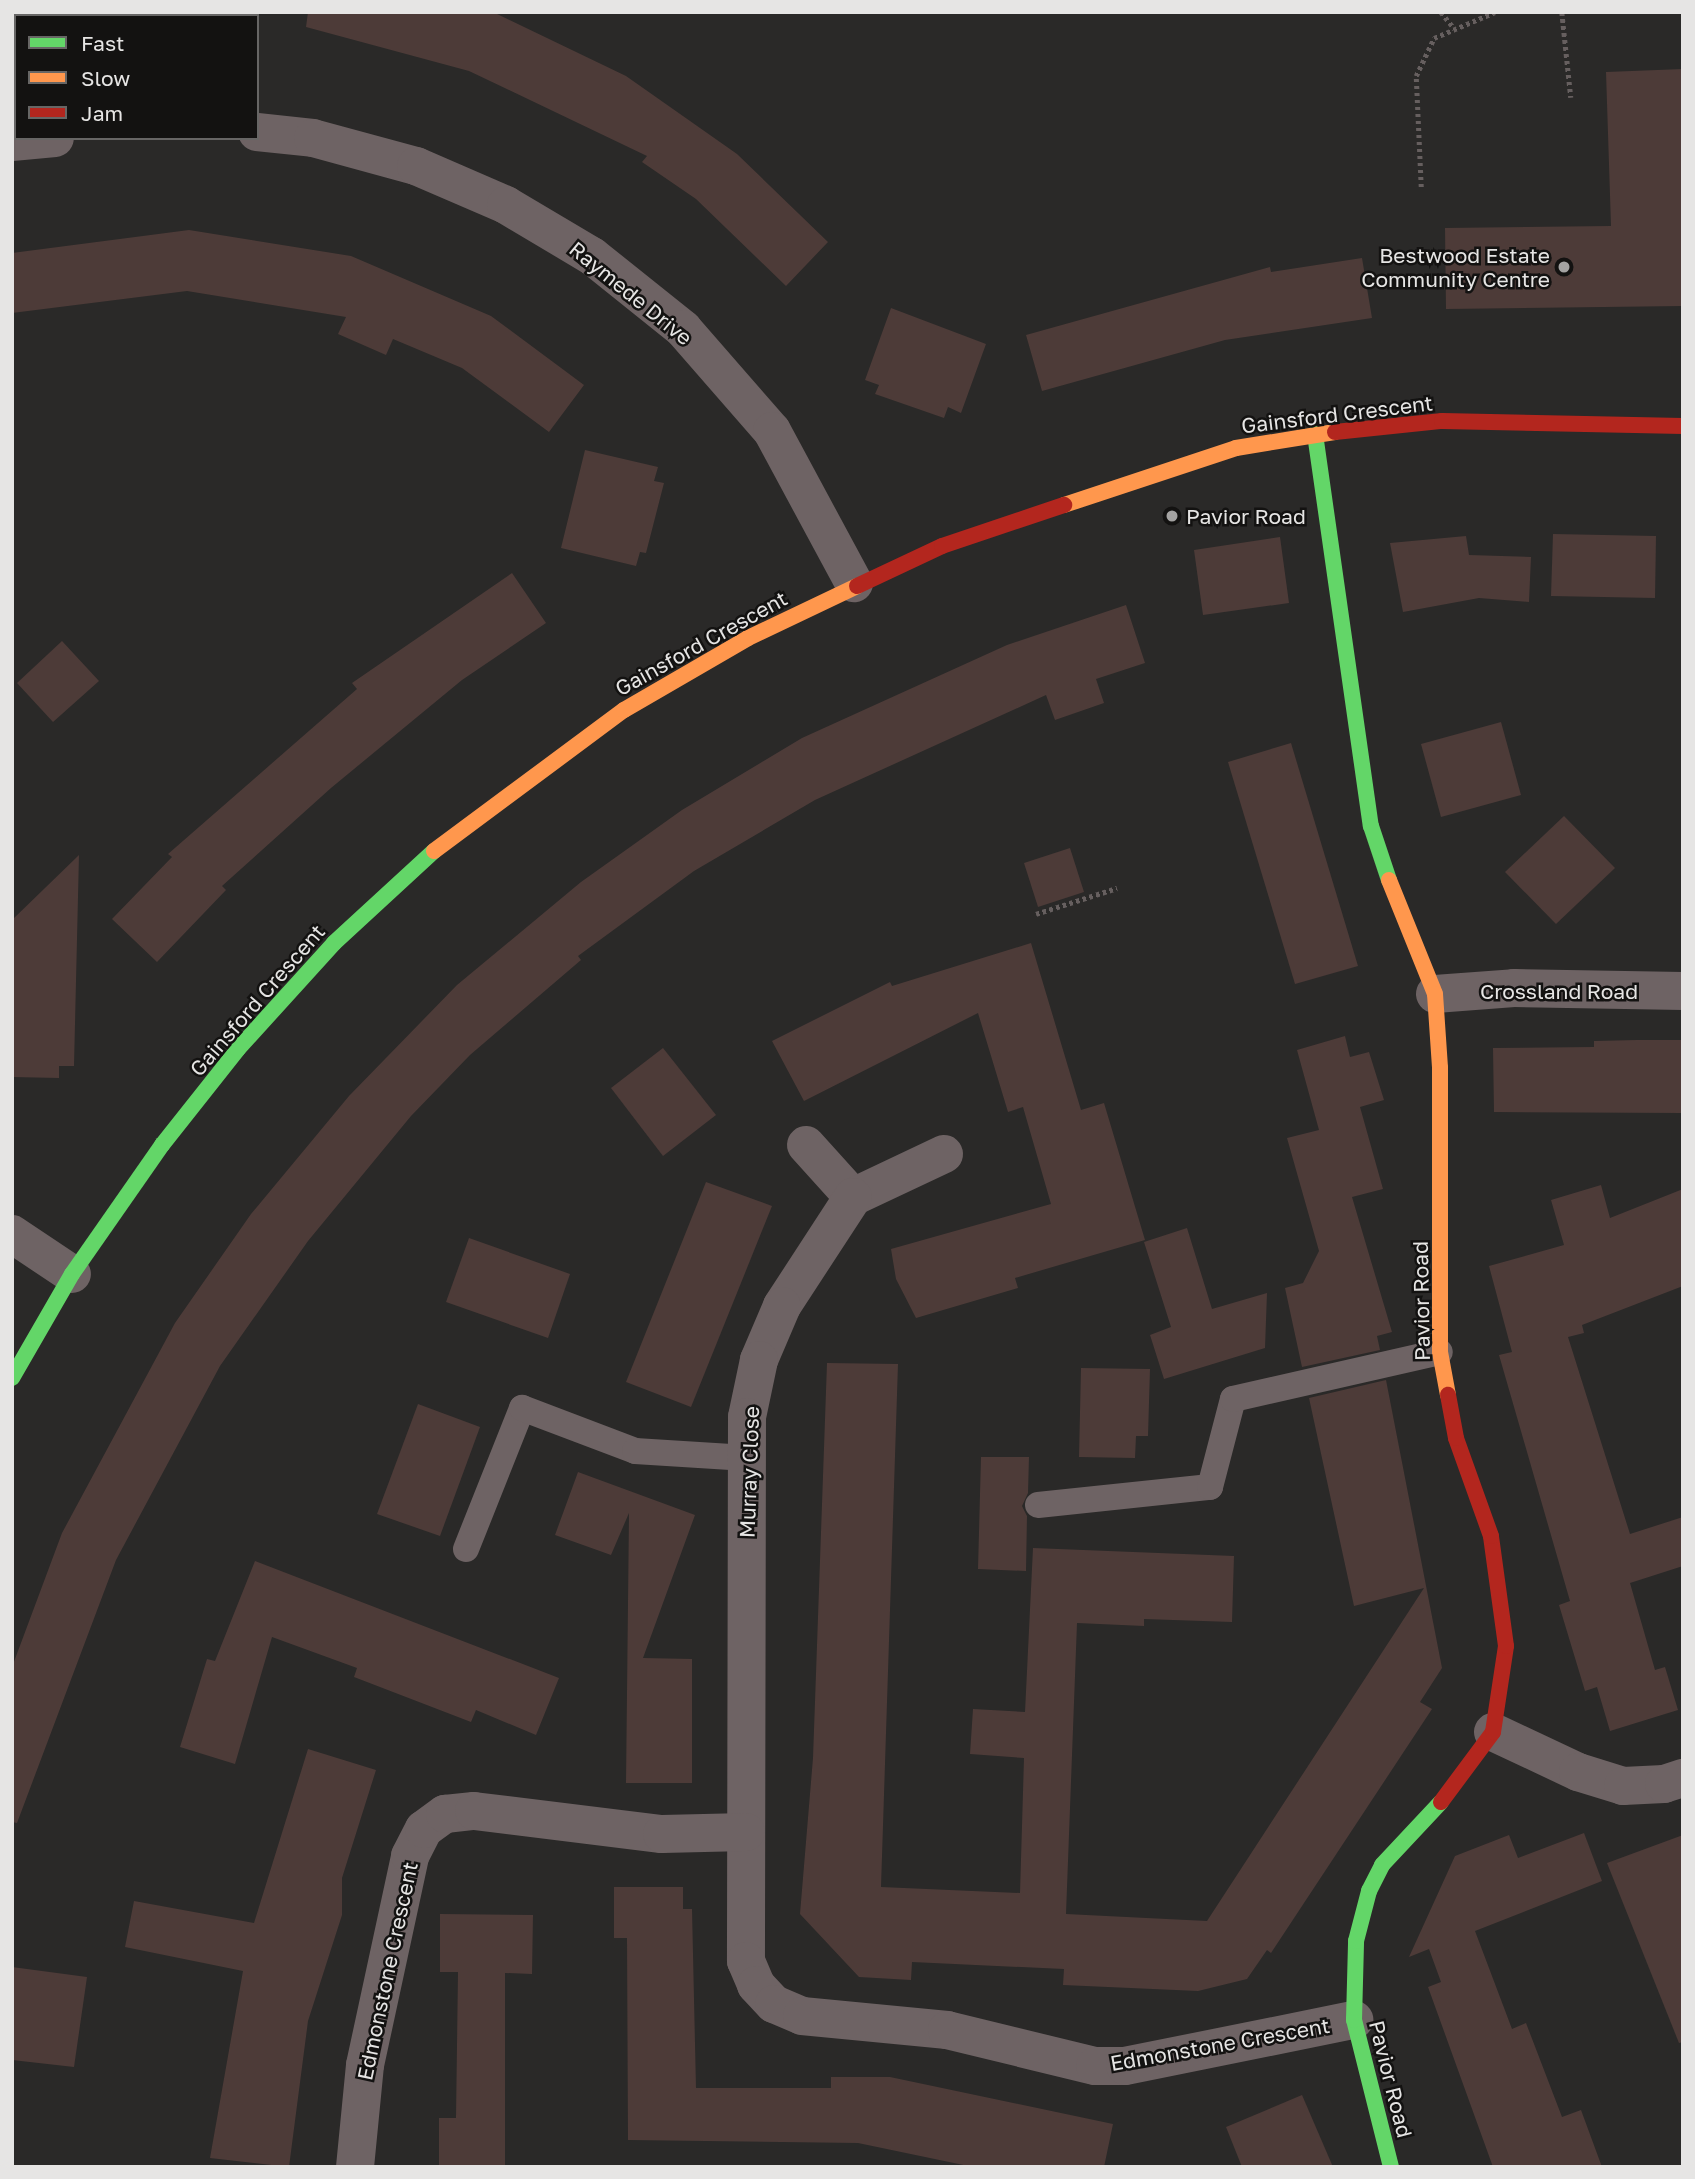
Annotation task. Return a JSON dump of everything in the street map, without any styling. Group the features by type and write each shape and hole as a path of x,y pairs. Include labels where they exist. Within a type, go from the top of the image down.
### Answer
{"street":[{"name":"Raymede Drive","path":"259,132 313,138 416,166 506,205 592,256 683,329 772,431 855,583"},
{"path":"12,142 34,140"},
{"name":"Gainsford Crescent","path":"12,1378 72,1274 238,1049 334,943 426,858 534,773 624,710 855,583 942,546 1236,448 1315,434 1442,421 1683,426"},
{"name":"Pavior Road","path":"1315,434 1371,826 1402,922 1435,994 1440,1068 1440,1352 1457,1438 1491,1536 1506,1646 1493,1732 1445,1798 1382,1865 1369,1891 1356,1941 1354,2020 1391,2167"},
{"name":"Crossland Road","path":"1435,994 1514,988 1683,991"},
{"path":"806,1146 853,1197 944,1154"},
{"name":"Murray Close","path":"747,1832 747,1417 759,1360 782,1306 853,1197"},
{"path":"12,1234 72,1274"},
{"path":"1493,1732 1578,1772 1623,1786 1664,1784 1683,1777"},
{"name":"Edmonstone Crescent","path":"355,2167 365,2065 410,1856 424,1829 445,1814 474,1811 662,1834 747,1832 747,1961 755,1985 774,2004 802,2016 947,2030 1095,2066 1125,2066 1354,2020"}],"lane":[{"path":"1038,1505 1210,1488 1233,1399 1440,1352"},
{"path":"466,1549 522,1408 635,1451 747,1458"}],"path":[{"path":"1440,12 1455,29"},
{"path":"1422,187 1416,76 1434,38 1495,12"},
{"path":"1562,12 1571,98"},
{"path":"1037,914 1117,888"}],"building":[{"path":"308,12 493,12 626,76 737,154 828,242 786,286 696,199 642,162 647,156 469,71 306,27"},
{"name":"Bestwood Estate Community Centre","path":"1683,69 1683,306 1446,309 1445,228 1611,226 1606,72"},
{"path":"189,230 351,256 491,316 584,385 549,432 462,368 393,339 386,355 338,334 346,317 187,291 12,313 12,253"},
{"path":"1362,258 1372,318 1225,340 1042,391 1026,335 1270,267 1271,272"},
{"path":"891,308 986,344 961,413 948,407 944,418 875,394 879,385 865,380"},
{"path":"585,450 658,467 654,481 664,483 646,553 640,552 636,566 561,548"},
{"path":"1553,534 1656,536 1655,598 1551,596"},
{"path":"1466,536 1469,555 1531,557 1529,602 1479,598 1403,612 1390,543"},
{"path":"1280,537 1289,603 1203,615 1194,550"},
{"path":"512,573 546,623 462,680 331,788 222,886 226,890 157,962 112,919 172,857 168,854 357,689 352,683"},
{"path":"1126,605 1145,663 1096,679 1104,703 1055,720 1046,695 815,800 694,871 578,956 581,960 470,1055 411,1116 308,1241 220,1366 116,1560 17,1823 12,1822 12,1667 62,1533 175,1323 251,1214 349,1096 457,985 581,882 682,810 802,738 1007,645"},
{"path":"62,641 99,681 53,722 17,683"},
{"path":"1501,722 1521,795 1441,817 1421,744"},
{"path":"1291,743 1358,966 1295,984 1228,762"},
{"path":"1564,816 1615,868 1556,924 1505,872"},
{"path":"1070,848 1084,892 1038,907 1024,863"},
{"path":"79,855 74,1066 59,1066 59,1078 12,1077 12,920"},
{"path":"1031,943 1081,1110 1104,1103 1145,1240 1015,1278 1018,1288 916,1318 896,1279 891,1249 1051,1204 1023,1107 1008,1112 978,1013 804,1101 772,1041 890,982 892,986"},
{"path":"1345,1036 1350,1057 1369,1052 1384,1100 1360,1107 1383,1189 1352,1197 1392,1332 1377,1336 1380,1350 1302,1367 1285,1288 1303,1283 1319,1251 1287,1138 1319,1130 1297,1050"},
{"path":"1683,1040 1683,1113 1494,1112 1493,1048 1594,1047 1594,1041"},
{"path":"663,1048 716,1115 663,1156 611,1088"},
{"path":"706,1182 772,1206 691,1407 626,1382"},
{"path":"1601,1185 1610,1218 1683,1189 1683,1286 1582,1325 1584,1333 1568,1337 1630,1534 1683,1517 1683,1566 1630,1583 1655,1670 1665,1667 1678,1710 1610,1731 1597,1687 1585,1691 1559,1605 1570,1601 1499,1355 1512,1352 1489,1266 1564,1245 1551,1200"},
{"path":"1187,1228 1212,1309 1267,1293 1265,1348 1164,1379 1150,1335 1171,1327 1144,1242"},
{"path":"469,1238 570,1274 548,1338 446,1302"},
{"path":"827,1363 898,1364 881,1887 1020,1893 1024,1758 970,1754 973,1709 1025,1712 1033,1548 1234,1556 1232,1622 1144,1619 1144,1626 1077,1623 1066,1914 1207,1921 1424,1588 1354,1606 1309,1398 1386,1380 1442,1668 1420,1702 1432,1709 1271,1953 1267,1950 1247,1979 1198,1991 1063,1985 1064,1969 912,1962 911,1980 859,1977 800,1914 813,1758"},
{"path":"1081,1368 1150,1369 1148,1436 1136,1436 1135,1458 1079,1457"},
{"path":"418,1404 480,1427 440,1536 377,1514"},
{"path":"981,1457 1029,1457 1028,1493 1022,1506 1027,1516 1026,1571 978,1569"},
{"path":"578,1472 695,1515 643,1658 692,1659 692,1783 626,1783 629,1513 611,1555 555,1535"},
{"path":"255,1561 559,1678 536,1735 476,1710 471,1722 354,1677 357,1668 272,1637 235,1764 180,1747 207,1659 215,1661"},
{"path":"308,1749 376,1770 342,1878 342,1915 308,2021 289,2167 210,2158 243,1971 125,1947 134,1901 254,1923"},
{"path":"1584,1833 1602,1881 1475,1931 1512,2029 1526,2023 1562,2117 1581,2110 1602,2167 1493,2167 1428,1987 1441,1982 1429,1949 1409,1957 1455,1856 1509,1835 1518,1858"},
{"path":"1683,1835 1683,2042 1679,2043 1607,1863"},
{"path":"614,1887 683,1887 683,1909 692,1909 696,2088 831,2088 831,2077 890,2077 1113,2124 1104,2167 973,2167 858,2143 628,2140 627,1938 614,1938"},
{"path":"440,1914 533,1915 532,1974 505,1973 505,2167 439,2167 439,2118 456,2118 458,1972 440,1972"},
{"path":"12,1967 87,1977 74,2067 12,2060"},
{"path":"1302,2095 1333,2167 1242,2167 1226,2127"}],"traffic: fast":[{"path":"1315,434 1371,826 1389,880"},
{"path":"12,1378 72,1274 162,1145 238,1049 334,943 434,851"},
{"path":"1391,2167 1354,2020 1356,1941 1369,1891 1382,1865 1441,1802"}],"traffic: slow":[{"path":"1064,505 1236,448 1335,432"},
{"path":"434,851 624,710 748,638 857,586"},
{"path":"1389,880 1435,994 1440,1068 1440,1352 1448,1395"}],"traffic: jam":[{"path":"1335,432 1442,421 1683,426"},
{"path":"857,586 942,546 1064,505"},
{"path":"1441,1802 1493,1732 1506,1646 1491,1536 1456,1438 1448,1395"}],"place":[{"name":"Bestwood Estate Community Centre","path":"1564,267"},
{"name":"Pavior Road","path":"1172,516"}]}
